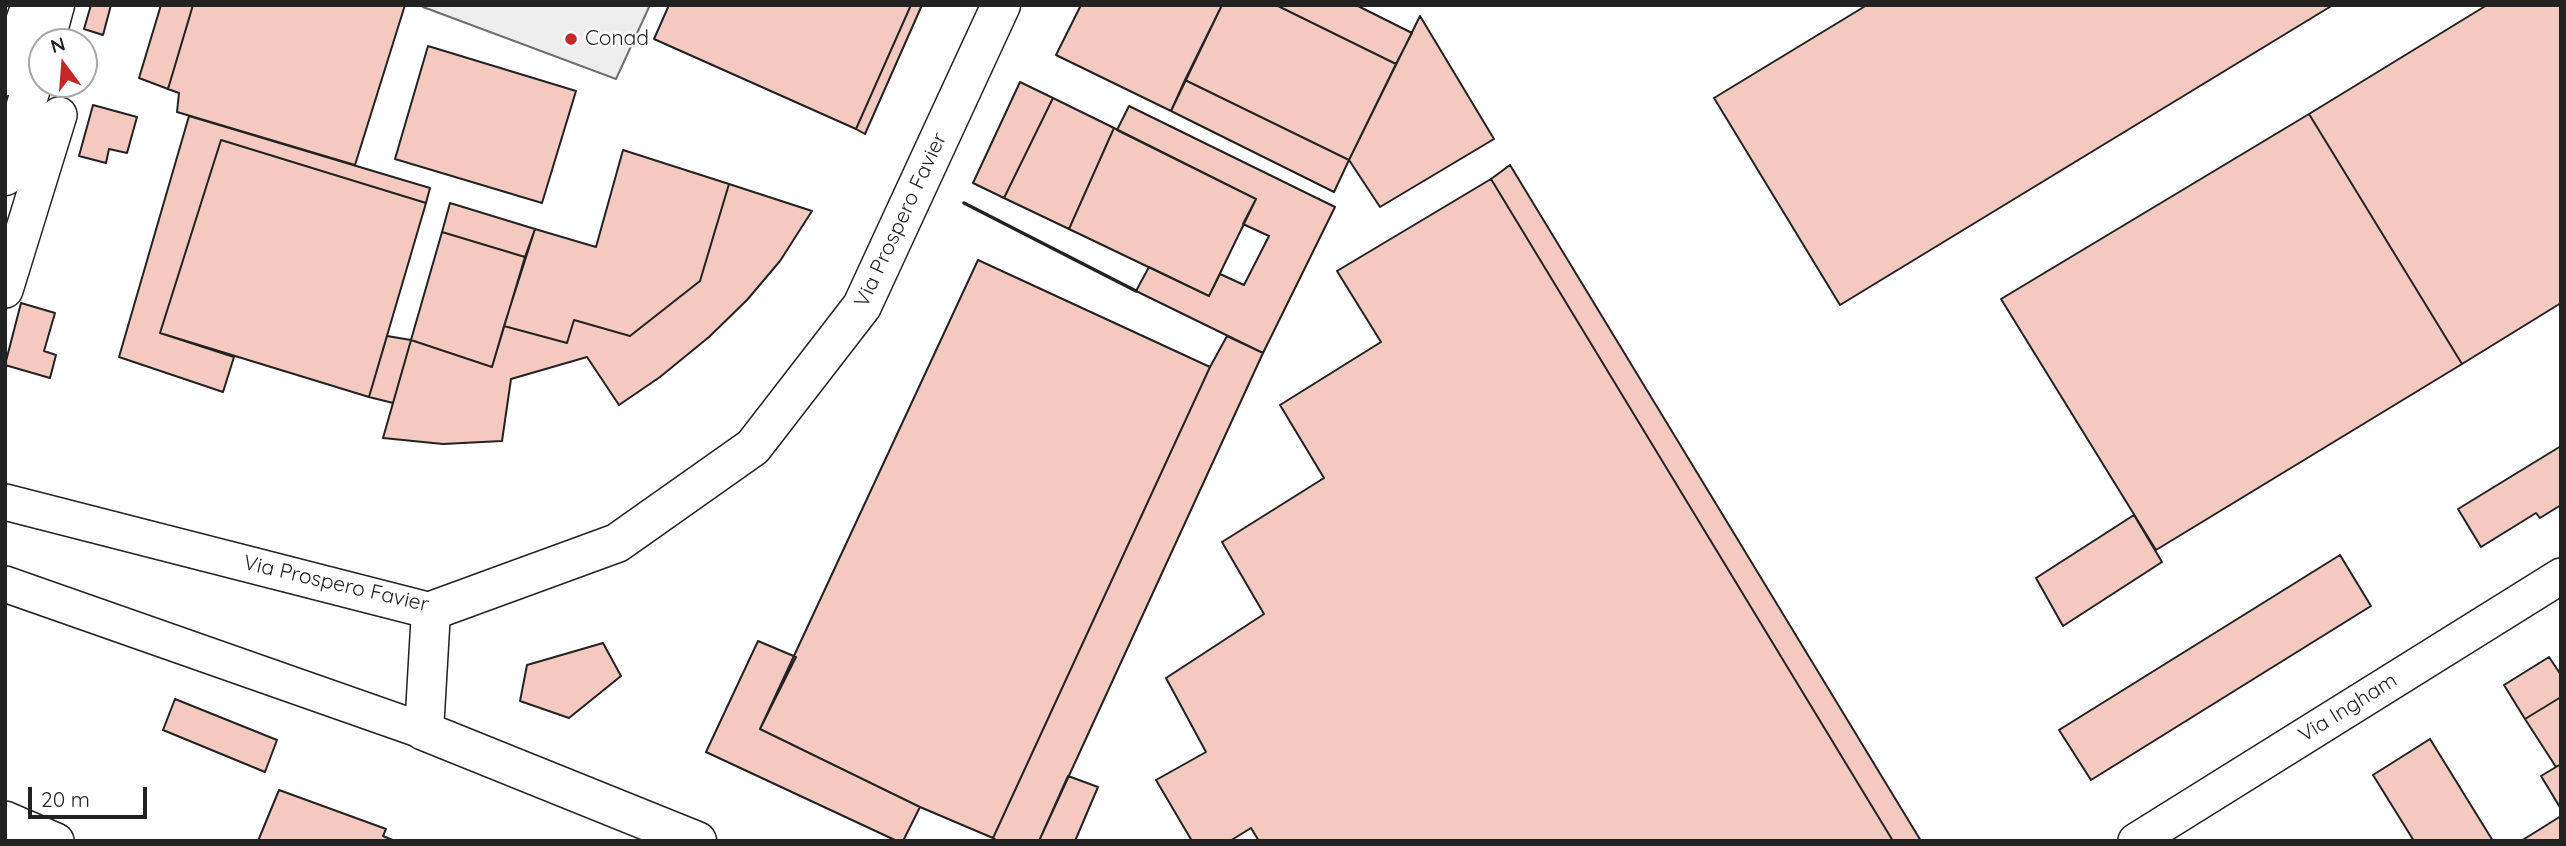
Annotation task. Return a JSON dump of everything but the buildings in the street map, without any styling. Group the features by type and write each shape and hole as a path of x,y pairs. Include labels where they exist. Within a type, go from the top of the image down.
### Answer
{"street":[{"path":"29,5 29,28"},
{"path":"49,28 55,5"},
{"name":"Via Prospero Favier","path":"5,502 431,611 617,543 753,447 862,306 1001,5"},
{"path":"5,176 31,98"},
{"path":"5,290 31,98"},
{"name":"Via Ingham","path":"2136,841 2561,576"},
{"path":"5,584 424,731 697,841"},
{"path":"424,731 431,611"},
{"path":"5,819 56,841"}],"shaded area":[{"name":"Conad","path":"650,5 616,79 423,7"}],"wall":[{"path":"964,203 1136,291"}],"place":[{"name":"Conad","path":"571,39"}]}
